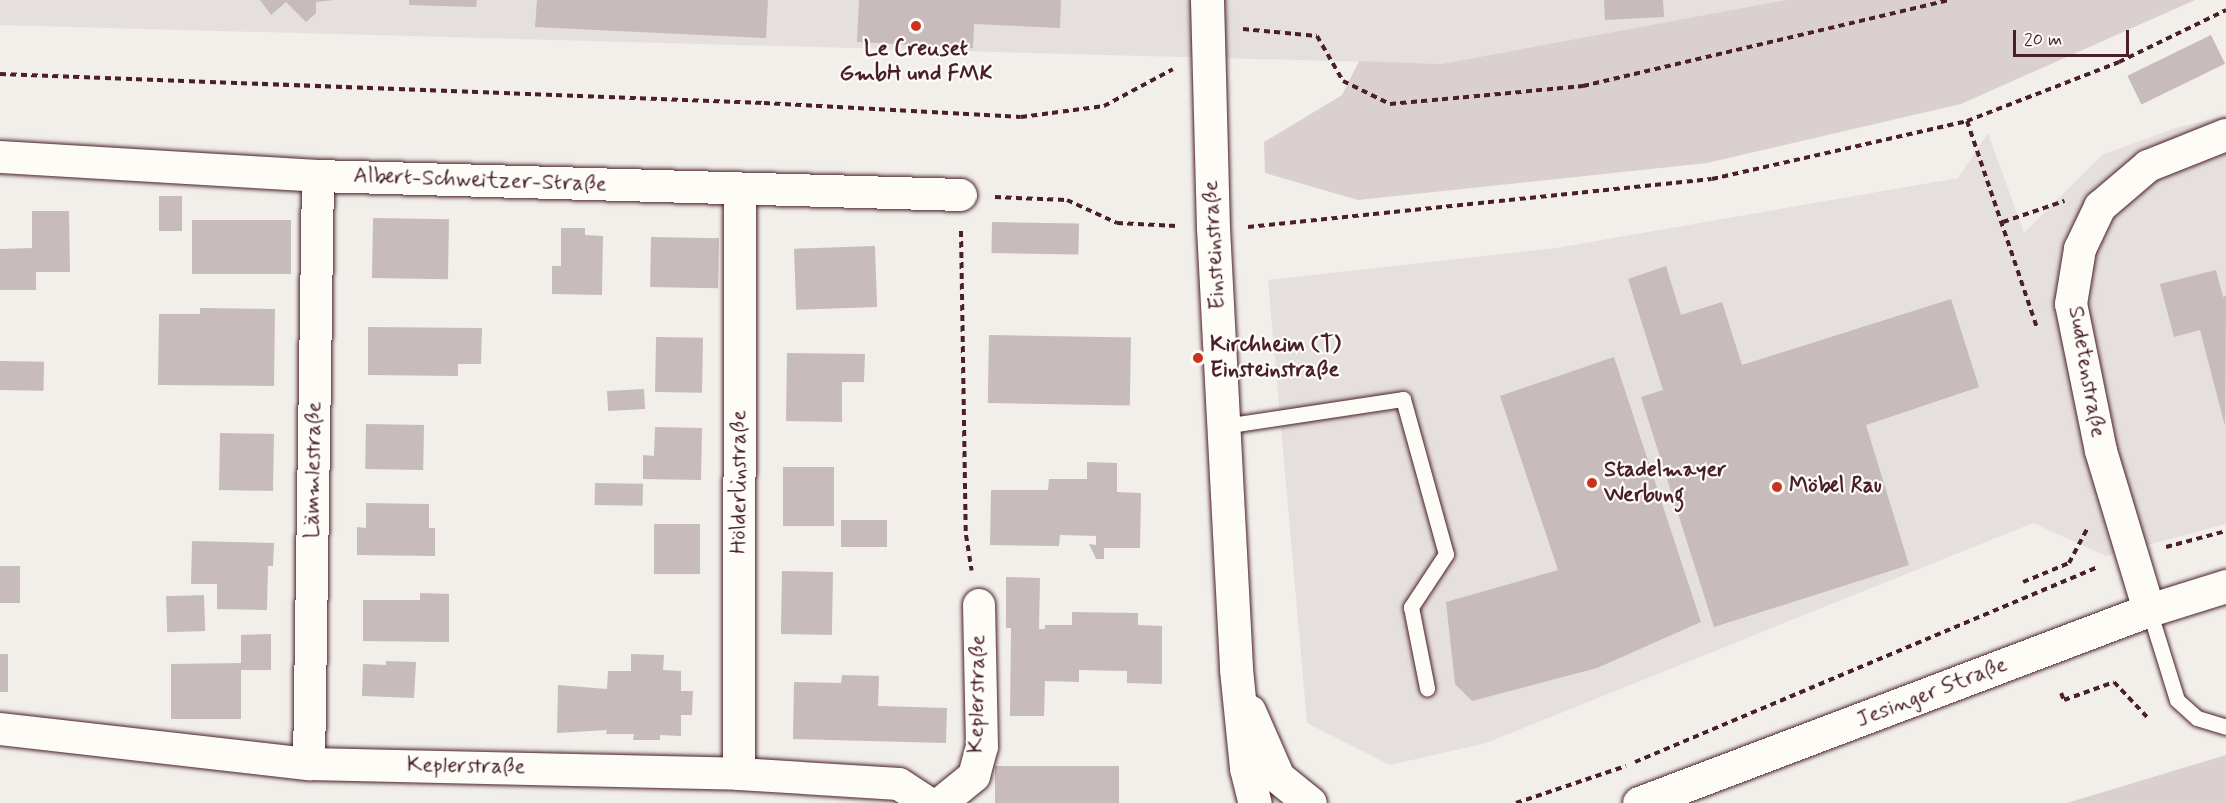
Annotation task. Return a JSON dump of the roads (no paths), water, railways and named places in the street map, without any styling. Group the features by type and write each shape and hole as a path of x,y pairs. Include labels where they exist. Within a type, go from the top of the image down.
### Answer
{"street":[{"name":"Einsteinstraße","path":"1207,0 1213,228 1236,669 1246,768 1255,803"},
{"name":"Sudetenstraße","path":"2150,610 2101,451 2071,304 2080,249 2100,207 2148,166 2226,135"},
{"name":"Albert-Schweitzer-Straße","path":"0,157 318,176 961,195"},
{"name":"Lämmlestraße","path":"309,764 318,176"},
{"name":"Hölderlinstraße","path":"739,774 740,190"},
{"name":"Jesinger Straße","path":"1639,803 2150,610 2226,586"},
{"name":"Keplerstraße","path":"941,803 974,776 982,747 979,605"},
{"name":"Einsteinstraße","path":"1236,669 1246,703 1278,777 1310,803"},
{"name":"Keplerstraße","path":"0,729 309,764 739,774 899,784 928,803"}],"lane":[{"path":"1224,426 1403,399 1446,554 1411,607 1427,688"},
{"path":"2150,610 2177,700 2197,718 2226,727"}],"place":[{"name":"Le Creuset GmbH und FMK","path":"916,26"},
{"name":"Kirchheim (T) Einsteinstraße","path":"1198,358"},
{"name":"Stadelmayer Werbung","path":"1592,483"},
{"name":"Möbel Rau","path":"1777,487"}]}
